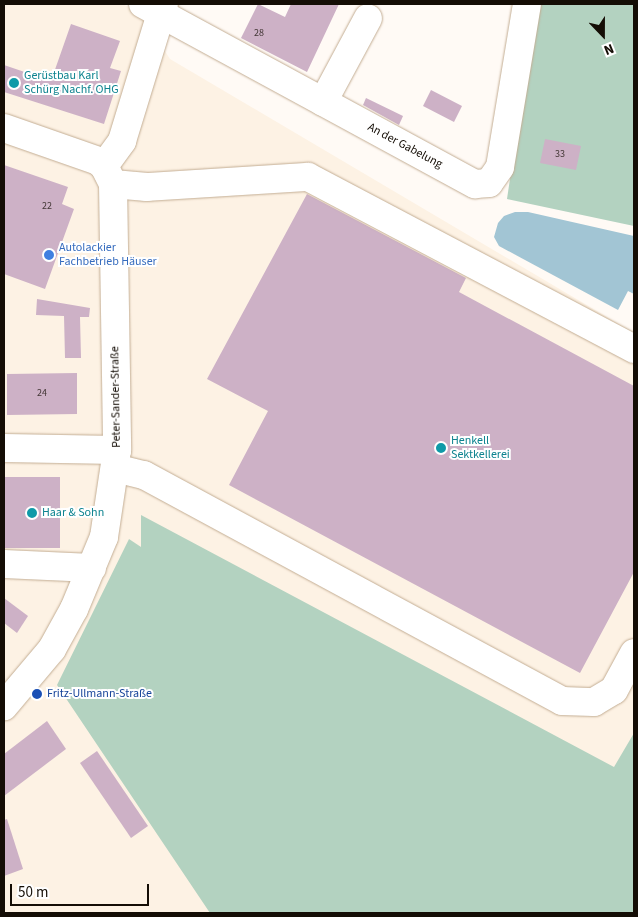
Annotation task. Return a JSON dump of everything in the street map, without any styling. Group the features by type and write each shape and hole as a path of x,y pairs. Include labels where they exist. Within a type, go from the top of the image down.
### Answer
{"street":[{"name":"An der Gabelung","path":"108,175 122,141 156,7 323,102 476,184 488,183 500,167 528,4"},
{"path":"323,102 368,18"},
{"path":"4,128 92,159 108,175 147,186 308,177 634,349"},
{"name":"Peter-Sander-Straße","path":"4,706 52,648 92,568 104,537 116,459 108,175"},
{"path":"4,448 116,459 562,702 594,702 614,690 634,653"},
{"path":"4,564 92,568"}],"shaded area":[{"path":"4,4 123,4 141,14 170,59 634,333 634,913 4,913"}],"green space":[{"path":"536,4 634,4 634,226 507,199"},
{"path":"141,515 614,767 634,733 634,913 210,913 57,685 129,539 141,547"}],"water":[{"path":"515,212 528,212 634,236 634,294 628,291 618,310 499,246 494,237 498,223 504,216"}],"building":[{"path":"258,4 285,17 291,4 339,4 307,72 241,38"},
{"path":"71,24 120,41 110,68 121,71 104,124 4,92 4,65 51,81"},
{"path":"431,90 462,106 454,122 423,106"},
{"path":"366,98 403,116 399,125 363,105"},
{"path":"545,139 581,146 576,170 540,163"},
{"path":"4,165 68,187 62,204 74,209 45,289 4,274"},
{"name":"Henkell Sektkellerei","path":"307,194 466,278 459,292 634,386 634,572 580,673 229,485 268,411 207,379"},
{"path":"37,299 90,308 89,317 80,317 81,358 65,358 64,316 36,315"},
{"path":"77,373 77,414 7,415 7,374"},
{"name":"Haar & Sohn","path":"4,477 60,477 60,548 4,548"},
{"path":"4,598 28,616 17,633 4,623"},
{"path":"47,721 66,749 4,796 4,754"},
{"path":"97,751 148,826 131,838 80,763"},
{"path":"7,819 23,869 4,876 4,820"}],"place":[{"name":"Gerüstbau Karl Schürg Nachf. OHG","path":"14,83"},
{"name":"Autolackier Fachbetrieb Häuser","path":"49,255"},
{"name":"Henkell Sektkellerei","path":"441,448"},
{"name":"Haar & Sohn","path":"32,513"},
{"name":"Fritz-Ullmann-Straße","path":"37,694"}]}
